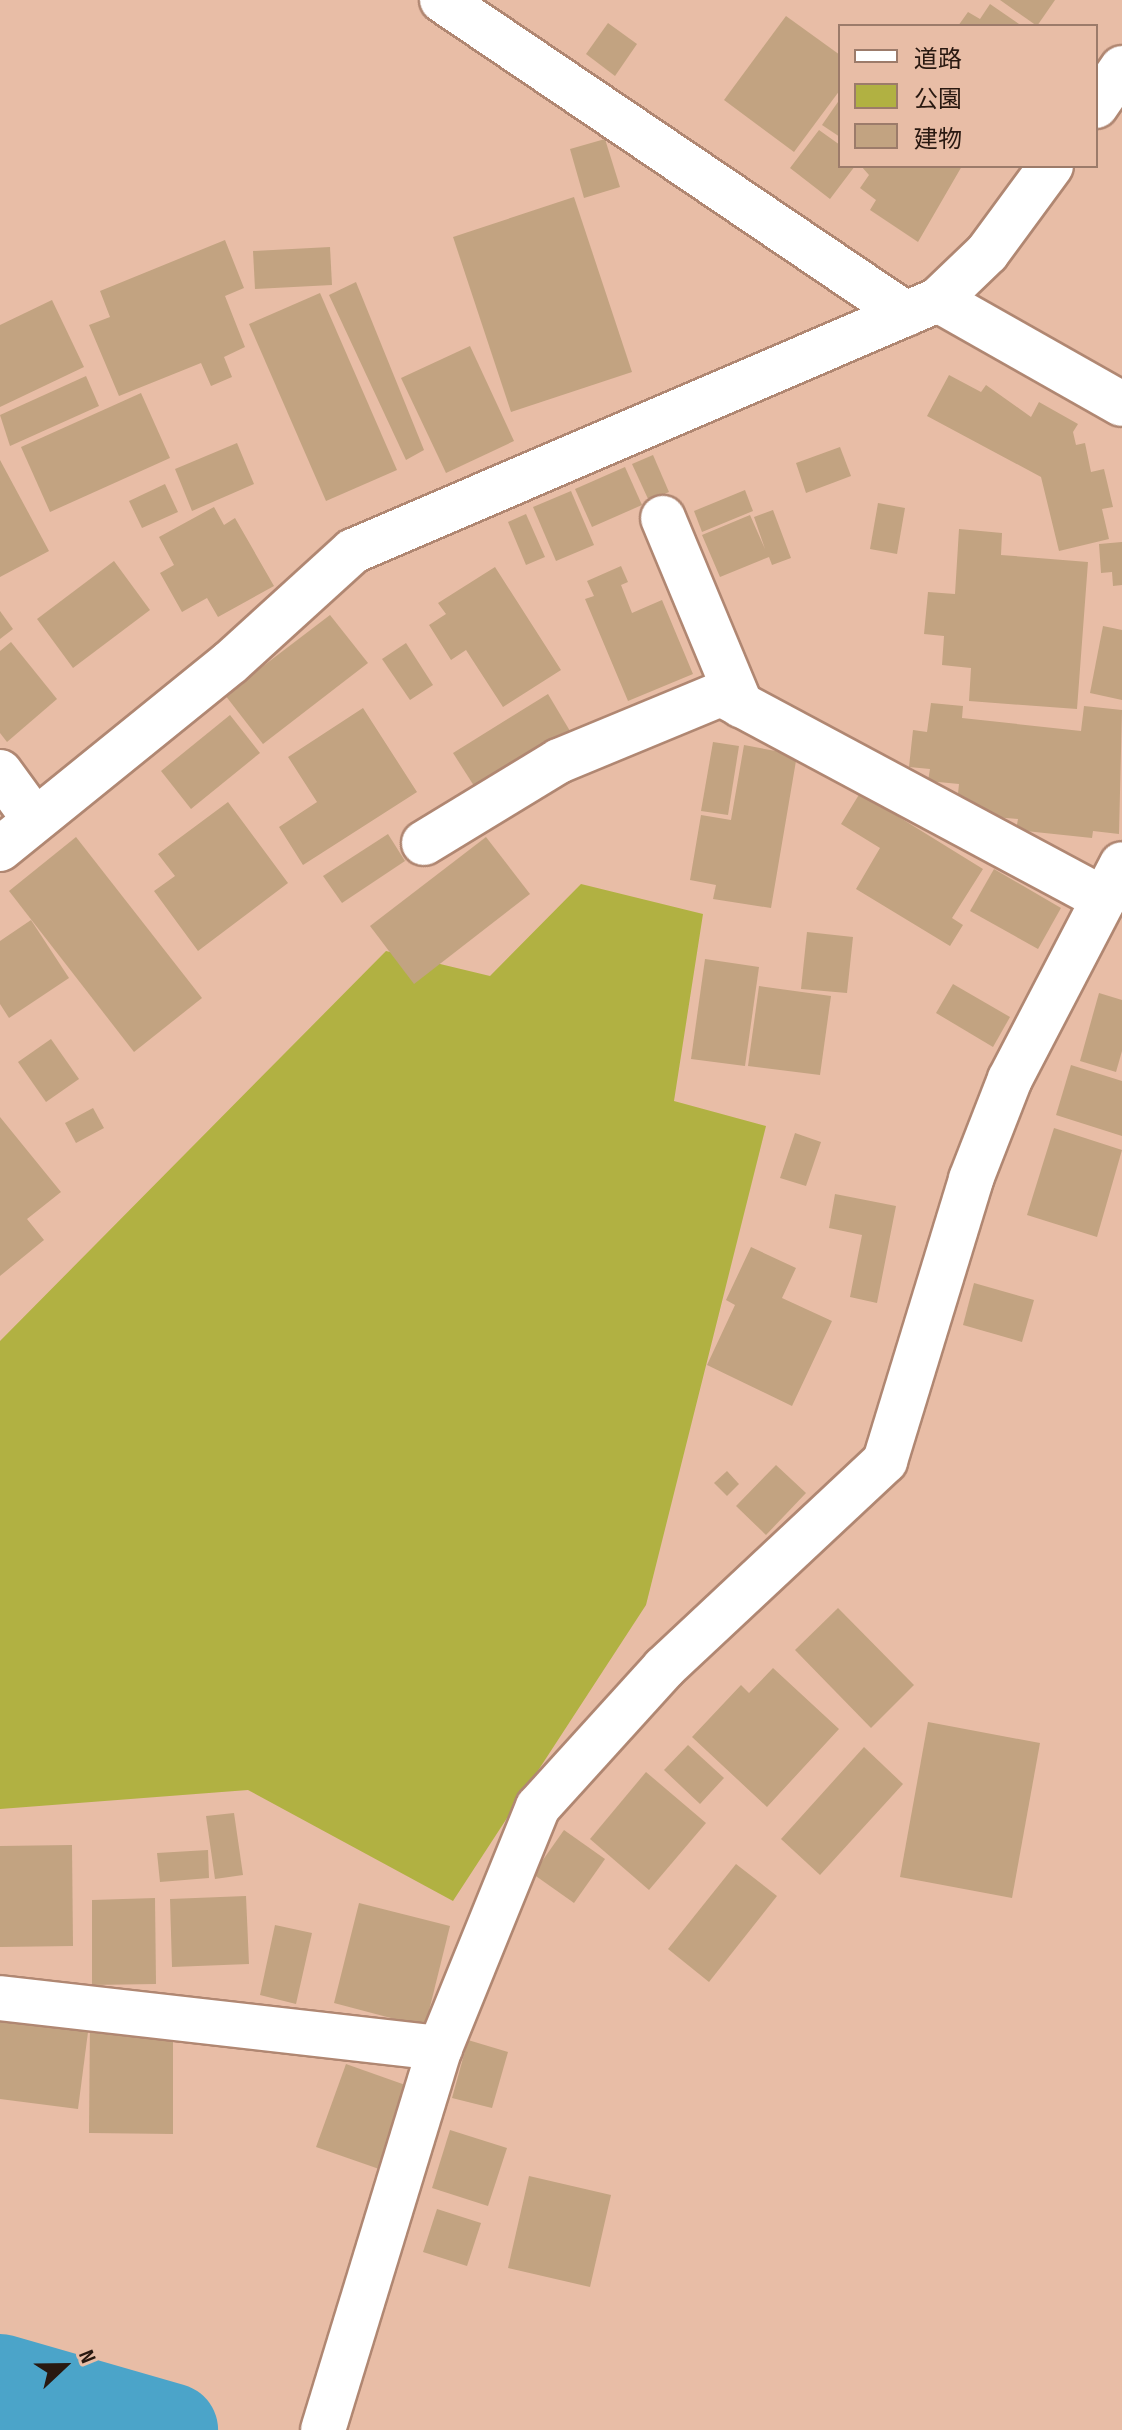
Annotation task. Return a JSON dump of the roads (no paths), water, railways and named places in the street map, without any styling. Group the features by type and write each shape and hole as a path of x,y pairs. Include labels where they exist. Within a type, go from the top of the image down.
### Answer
{"street":[{"path":"442,0 922,307 1122,404"},
{"path":"1098,103 1122,68"},
{"path":"0,849 231,662 353,551 922,307 987,253 1050,168"},
{"path":"663,518 741,705"},
{"path":"323,2430 440,2048 538,1807 664,1668 885,1461 971,1179 1010,1079 1113,881 721,694 559,761 424,843"},
{"path":"0,772 35,820"},
{"path":"0,1998 440,2048"}],"waterway":[{"path":"0,2381 171,2430"}]}
